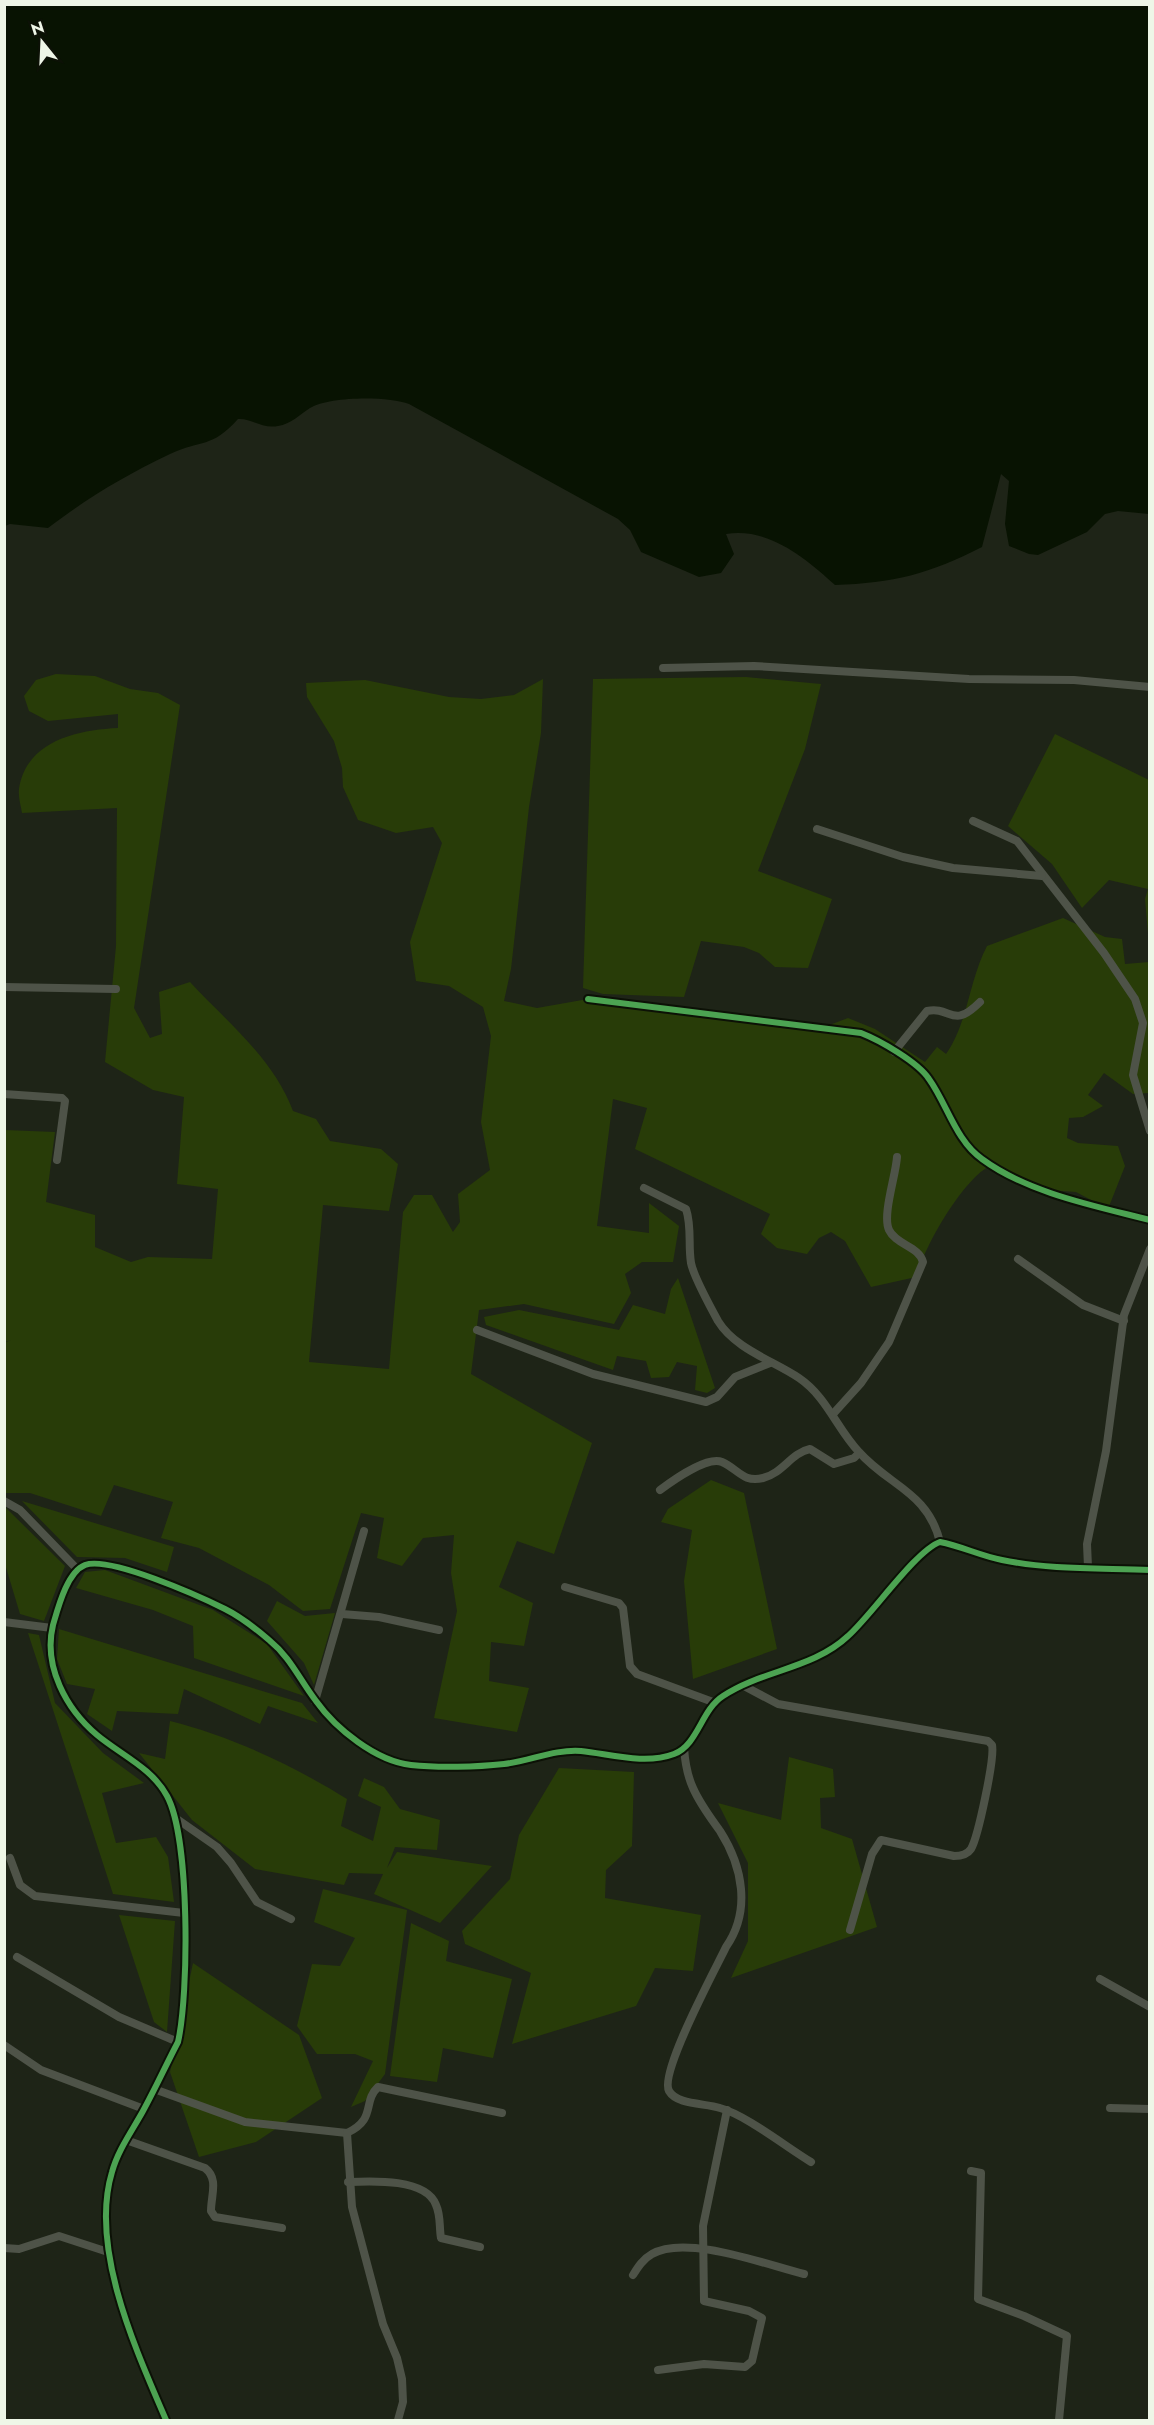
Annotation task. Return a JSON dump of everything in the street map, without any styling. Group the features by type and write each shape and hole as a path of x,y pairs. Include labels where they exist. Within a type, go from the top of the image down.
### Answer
{"street":[{"path":"663,668 754,666 969,679 1074,680 1149,687"},
{"path":"973,821 1017,841 1104,953 1135,999 1143,1023 1133,1075 1149,1131"},
{"path":"817,829 903,856 952,868 1042,876"},
{"path":"4,987 116,989"},
{"path":"588,999 861,1033 894,1052 928,1077 959,1132 982,1160 1035,1189 1149,1220"},
{"path":"894,1052 927,1011 959,1016 970,1012 980,1002"},
{"path":"4,1094 62,1098 65,1101 57,1160"},
{"path":"833,1414 861,1383 889,1342 923,1262 919,1254 890,1232 886,1219 896,1176 897,1156"},
{"path":"644,1188 686,1209 691,1233 692,1268 718,1321 727,1332 770,1364 799,1378 811,1388 833,1414 859,1453 920,1501 932,1520 939,1542"},
{"path":"1088,1567 1087,1544 1106,1451 1124,1321 1149,1249"},
{"path":"1018,1259 1083,1305 1124,1321"},
{"path":"477,1330 593,1374 706,1402 717,1396 735,1377 770,1364"},
{"path":"660,1490 708,1462 721,1462 743,1478 762,1479 786,1467 803,1451 810,1449 834,1464 843,1463 859,1453"},
{"path":"4,1501 20,1510 78,1570"},
{"path":"315,1701 342,1614 364,1531"},
{"path":"939,1542 1000,1560 1054,1567 1149,1570"},
{"path":"166,2421 129,2329 108,2252 104,2225 106,2195 112,2169 178,2042 186,1995 184,1913 174,1817 170,1800 161,1786 147,1772 95,1734 66,1698 51,1663 52,1628 71,1579 78,1570 92,1564 116,1566 226,1609 287,1656 315,1701 342,1728 381,1755 410,1765 507,1764 576,1750 635,1758 674,1754 684,1748 713,1702 742,1685 828,1653 856,1628 920,1555 939,1542"},
{"path":"565,1587 619,1603 623,1608 630,1666 637,1674 713,1702"},
{"path":"342,1614 379,1617 439,1630"},
{"path":"4,1622 52,1628"},
{"path":"742,1685 778,1704 988,1741 992,1745 985,1796 971,1848 962,1856 954,1856 881,1840 872,1854 850,1930"},
{"path":"684,1748 686,1770 694,1790 731,1852 743,1899 742,1914 736,1932 726,1947 673,2056 666,2084 670,2094 682,2100 727,2110 811,2162"},
{"path":"174,1817 217,1847 231,1863 257,1902 291,1920"},
{"path":"10,1858 20,1885 25,1892 35,1896 184,1913"},
{"path":"17,1957 119,2017 178,2042"},
{"path":"1100,1979 1149,2007"},
{"path":"4,2045 42,2070 144,2109"},
{"path":"154,2089 245,2122 347,2133 358,2128 367,2116 374,2090 378,2087 502,2112"},
{"path":"1110,2108 1149,2109"},
{"path":"658,2370 704,2364 745,2367 752,2361 762,2318 749,2311 704,2301 705,2250 702,2226 727,2110"},
{"path":"347,2133 351,2207 382,2324 397,2358 402,2379 403,2402 398,2421"},
{"path":"126,2140 205,2168 212,2173 214,2181 211,2211 215,2217 282,2228"},
{"path":"971,2171 981,2173 978,2299 1024,2316 1067,2336 1059,2421"},
{"path":"348,2181 393,2181 432,2197 436,2203 441,2238 480,2247"},
{"path":"4,2247 19,2249 59,2236 108,2252"},
{"path":"633,2275 653,2253 684,2248 705,2250 804,2274"}],"green space":[{"path":"56,674 95,676 130,689 158,693 180,705 134,1008 150,1038 162,1034 159,992 190,982 262,1058 274,1074 293,1111 316,1119 330,1141 381,1149 398,1164 389,1211 323,1205 309,1362 389,1369 403,1212 414,1195 432,1195 453,1232 460,1222 458,1194 490,1170 481,1122 491,1036 483,1007 449,986 416,981 410,942 442,843 433,827 396,833 358,820 343,787 342,768 334,741 307,697 306,683 365,680 449,697 481,699 514,695 543,679 541,733 529,807 511,969 504,1001 537,1008 588,999 819,1029 848,1018 875,1029 925,1062 937,1047 946,1054 953,1042 987,946 1063,918 1105,937 1122,939 1125,964 1149,962 1149,1093 1133,1094 1104,1073 1088,1095 1103,1106 1083,1117 1069,1118 1067,1138 1078,1143 1118,1146 1125,1166 1108,1209 1076,1192 1035,1189 991,1165 968,1184 946,1215 927,1249 916,1277 871,1287 845,1241 831,1232 819,1238 807,1254 777,1248 761,1234 770,1214 635,1149 647,1108 613,1099 597,1226 649,1233 649,1203 679,1226 673,1262 642,1262 625,1274 631,1293 614,1324 524,1304 479,1310 471,1374 592,1443 554,1554 517,1541 499,1587 533,1603 524,1646 491,1642 489,1681 529,1688 517,1732 434,1718 457,1611 451,1573 454,1535 423,1538 402,1566 377,1558 384,1518 361,1513 330,1609 303,1611 269,1585 199,1548 161,1538 173,1502 114,1485 101,1516 30,1493 5,1493 4,1343 11,1340 5,1342 5,1130 55,1132 46,1202 95,1215 95,1247 131,1262 148,1257 212,1259 218,1189 177,1184 184,1097 153,1090 105,1062 116,946 117,808 22,813 19,789 24,773 43,749 71,736 118,728 118,714 48,721 29,711 24,696 36,680"},
{"path":"746,677 821,684 805,749 758,871 832,899 808,968 775,967 759,953 744,947 701,941 684,997 603,994 583,988 593,679"},
{"path":"1055,734 1149,780 1149,945 1145,899 1148,889 1109,880 1082,908 1052,864 1008,826"},
{"path":"678,1278 715,1388 707,1393 695,1390 697,1366 677,1362 669,1377 651,1378 646,1361 617,1356 613,1370 486,1325 484,1317 519,1310 619,1330 633,1305 665,1314 671,1289"},
{"path":"711,1480 744,1493 777,1649 693,1679 684,1581 692,1530 661,1522 668,1509"},
{"path":"22,1501 174,1547 167,1572 125,1558 77,1557"},
{"path":"4,1506 65,1566 44,1621 20,1614 5,1564"},
{"path":"105,1570 213,1610 267,1644 304,1696 194,1658 193,1626 153,1610 76,1588 85,1572"},
{"path":"277,1601 305,1616 335,1613 314,1685 304,1663 267,1621"},
{"path":"59,1629 302,1703 318,1723 268,1706 260,1724 184,1689 178,1714 117,1711 112,1731 87,1714 95,1689 67,1684 57,1659"},
{"path":"28,1633 39,1635 55,1703 103,1753 144,1783 102,1793 116,1843 156,1837 168,1857 174,1902 113,1894"},
{"path":"170,1721 216,1735 262,1753 327,1787 347,1799 341,1826 373,1841 381,1807 358,1796 364,1778 384,1787 400,1809 440,1820 437,1850 395,1847 387,1868 397,1852 492,1866 440,1923 374,1894 383,1874 349,1873 344,1885 255,1869 192,1820 139,1753 165,1759"},
{"path":"789,1757 833,1769 835,1797 820,1798 821,1828 852,1839 877,1927 731,1978 748,1941 748,1863 718,1803 781,1820"},
{"path":"559,1768 634,1772 632,1846 606,1870 605,1898 701,1915 693,1971 655,1968 636,2006 512,2044 531,1973 465,1944 462,1931 510,1879 519,1835"},
{"path":"323,1889 407,1910 385,2074 365,2101 351,2107 373,2061 355,2054 317,2054 297,2026 312,1964 340,1966 355,1938 314,1922"},
{"path":"119,1915 175,1921 167,2032 154,2022"},
{"path":"411,1923 449,1941 446,1961 512,1979 493,2058 443,2048 437,2082 390,2076"},
{"path":"193,1963 299,2035 322,2098 256,2142 199,2157 170,2072"}],"shaded area":[{"path":"5,4 1149,5 1149,514 1118,511 1105,514 1087,532 1038,555 1029,554 1009,546 1005,524 1009,481 1001,474 982,547 928,570 875,582 835,585 799,555 785,547 757,535 742,533 726,534 734,554 721,573 699,577 641,552 630,530 618,519 409,404 400,401 359,398 319,404 278,426 272,427 238,419 229,429 213,439 181,449 122,479 48,528 10,524 5,526"}],"cycle path":[{"path":"588,999 861,1033 898,1052 924,1072 965,1142 982,1159 1000,1171 1041,1190 1085,1204 1150,1220"},
{"path":"166,2420 119,2298 111,2265 106,2202 118,2156 178,2042 182,2019 185,1954 180,1845 175,1817 161,1786 145,1770 97,1735 86,1724 67,1700 54,1671 51,1656 53,1625 64,1591 79,1569 85,1565 114,1566 176,1587 231,1612 277,1647 324,1712 358,1742 398,1762 445,1767 504,1764 571,1751 639,1759 674,1754 689,1743 709,1710 723,1696 754,1680 819,1656 848,1636 906,1570 940,1542 994,1558 1038,1566 1150,1570"}]}
